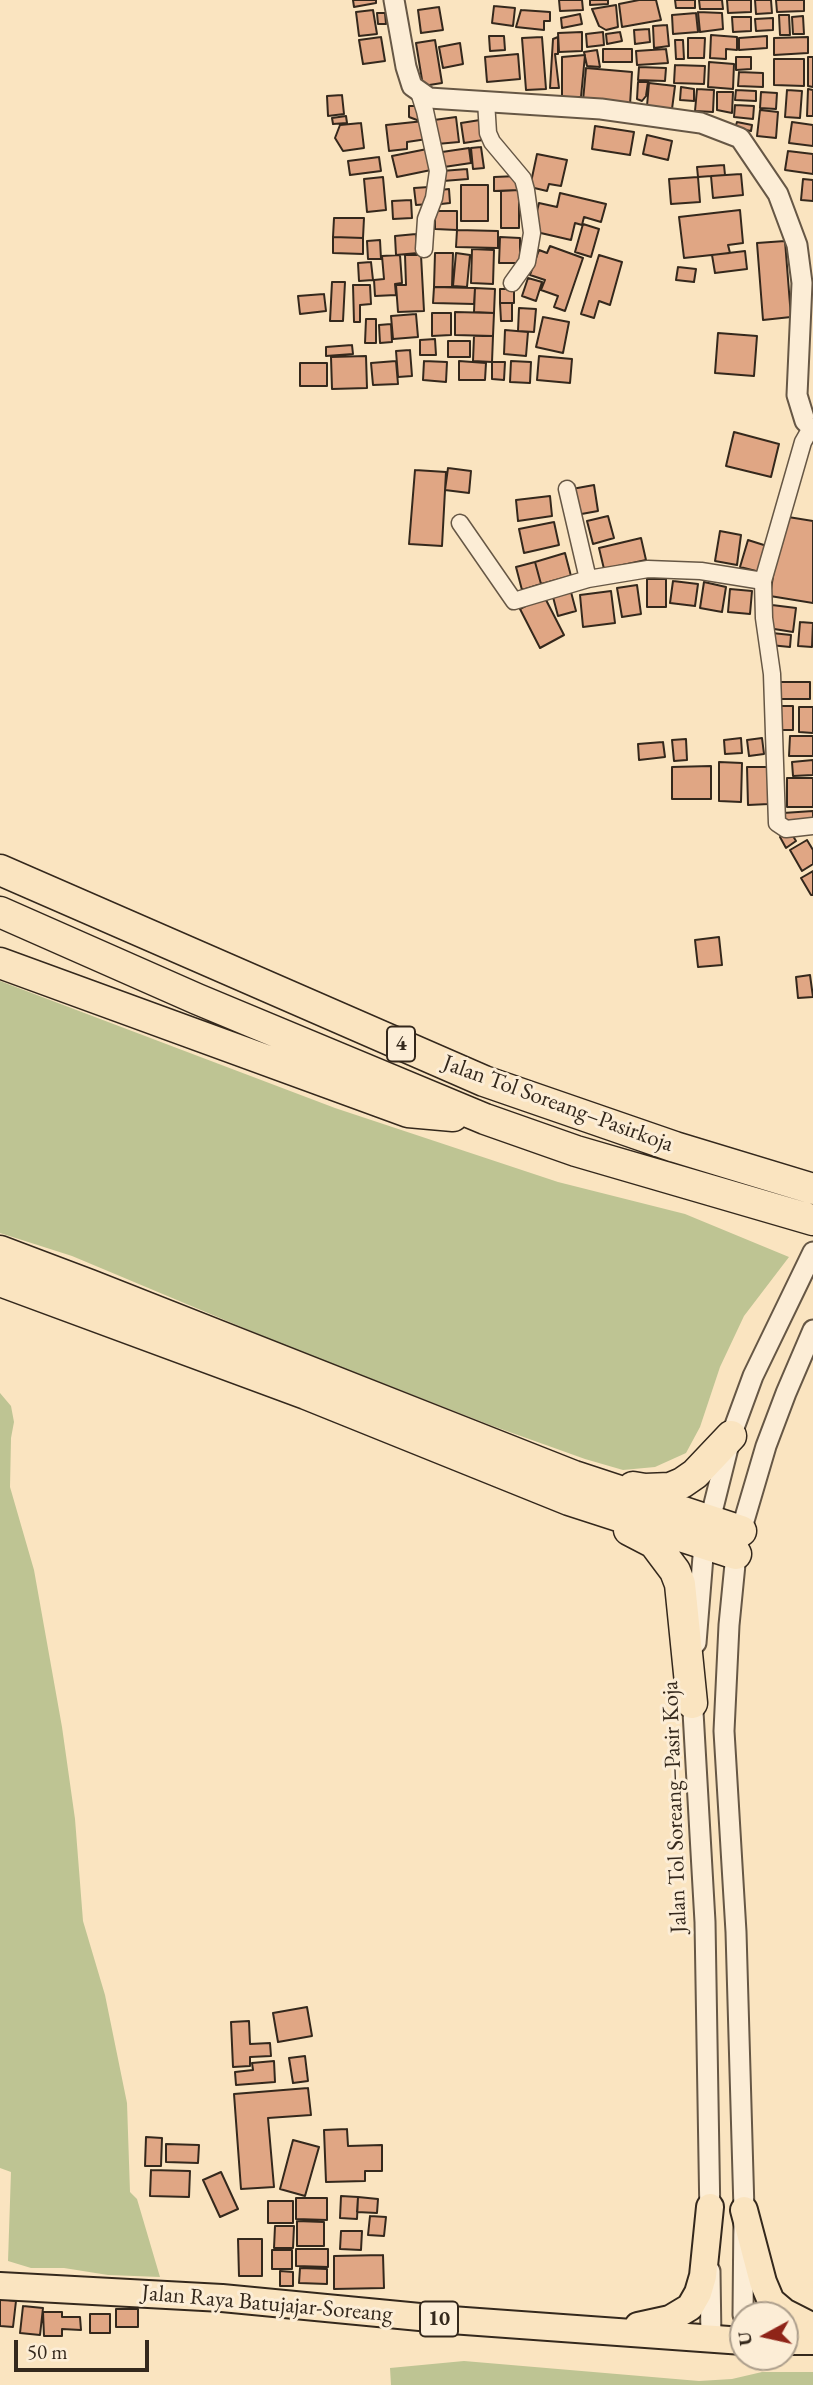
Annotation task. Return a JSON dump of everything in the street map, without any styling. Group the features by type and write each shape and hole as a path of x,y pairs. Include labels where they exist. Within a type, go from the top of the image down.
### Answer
{"highway":[{"name":"Jalan Tol Soreang–Pasirkoja","path":"0,870 484,1081 675,1147 813,1189"},
{"name":"Jalan Tol Soreang–Pasirkoja","path":"0,912 197,999 485,1119 576,1151 813,1220"},
{"path":"0,963 408,1112 485,1119"},
{"path":"0,1251 90,1285 572,1488 654,1543 676,1571 680,1584 692,1703"},
{"path":"0,1281 306,1394 572,1488 739,1542"},
{"path":"572,1488 670,1488 695,1474 731,1436"},
{"path":"615,2331 670,2319 690,2307 698,2293 702,2276 710,2207"},
{"path":"744,2210 771,2301 784,2312 813,2327"},
{"name":"Jalan Raya Batujajar-Soreang","path":"0,2286 250,2301 452,2320 729,2341"}],"street":[{"path":"394,0 412,86 429,98 601,109 701,123 740,138 778,194 797,245 802,283 797,395 800,409 812,428 803,442 763,581 764,618 772,674 777,823 786,829 813,826"},
{"path":"419,92 438,172 438,181 426,219 424,249"},
{"path":"486,101 488,133 492,142 523,179 527,195 531,233 527,262 512,283"},
{"path":"567,489 588,579"},
{"path":"460,523 514,601 588,579 648,569 701,571 763,581"},
{"name":"Jalan Tol Soreang–Pasir Koja","path":"710,2340 705,1922 692,1703 706,1533 731,1436 753,1376 813,1252"},
{"path":"743,2301 744,2210 736,1932 724,1731 729,1625 739,1542 770,1435 813,1330"}],"green space":[{"path":"0,981 335,1108 558,1182 685,1214 789,1257 744,1316 720,1367 700,1427 686,1453 655,1467 623,1470 585,1459 282,1344 72,1256 0,1233"},
{"path":"0,1393 11,1406 14,1422 10,1487 34,1570 62,1727 75,1819 83,1921 105,1995 127,2103 130,2192 137,2199 160,2277 108,2275 64,2268 31,2268 8,2261 11,2172 0,2168"},
{"path":"464,2361 699,2381 732,2379 762,2372 813,2372 813,2385 391,2385 390,2368"}],"building":[{"path":"353,0 376,0 376,3 354,7"},
{"path":"559,0 582,0 583,10 560,11"},
{"path":"590,0 608,0 608,4 590,5"},
{"path":"656,0 661,20 622,27 619,4"},
{"path":"675,0 695,0 695,8 676,8"},
{"path":"699,0 722,0 723,9 700,9"},
{"path":"727,0 751,0 751,12 728,13"},
{"path":"755,0 771,0 772,13 756,14"},
{"path":"776,0 804,0 804,11 777,12"},
{"path":"616,5 618,27 606,30 599,26 592,9"},
{"path":"494,6 515,8 513,26 492,23"},
{"path":"439,7 443,30 421,33 418,10"},
{"path":"373,10 377,34 359,36 356,12"},
{"path":"521,10 550,12 550,21 544,21 544,30 516,27"},
{"path":"698,12 722,13 723,29 700,32"},
{"path":"377,13 385,13 386,24 378,24"},
{"path":"696,13 698,32 673,34 672,15"},
{"path":"580,14 582,24 562,28 561,18"},
{"path":"779,15 789,15 790,35 780,35"},
{"path":"803,16 804,34 793,34 792,17"},
{"path":"732,17 751,17 751,31 733,32"},
{"path":"773,18 773,30 756,31 755,19"},
{"path":"667,25 669,46 654,48 653,26"},
{"path":"649,29 650,42 635,44 634,30"},
{"path":"582,32 582,51 559,52 558,33"},
{"path":"603,32 604,45 587,47 586,34"},
{"path":"620,32 622,41 607,44 606,34"},
{"path":"711,35 737,37 737,50 726,49 726,59 710,58"},
{"path":"489,36 504,36 505,50 490,51"},
{"path":"767,36 767,48 739,50 739,38"},
{"path":"381,37 385,61 363,64 359,40"},
{"path":"542,37 546,89 526,90 522,38"},
{"path":"558,37 558,54 555,54 559,88 550,88 553,39"},
{"path":"808,37 808,53 774,55 774,38"},
{"path":"688,38 705,38 704,58 688,58"},
{"path":"435,40 442,83 423,86 416,43"},
{"path":"675,40 683,40 684,59 676,59"},
{"path":"460,43 463,64 443,68 439,47"},
{"path":"603,49 632,49 632,62 603,62"},
{"path":"666,49 668,63 637,65 636,51"},
{"path":"597,50 600,67 587,66 584,52"},
{"path":"518,54 520,79 487,82 485,57"},
{"path":"585,55 581,97 562,97 562,57"},
{"path":"736,57 751,57 751,69 736,70"},
{"path":"808,57 813,57 813,87 808,86"},
{"path":"774,59 804,59 804,86 774,85"},
{"path":"709,62 734,64 733,89 708,87"},
{"path":"675,65 705,66 704,84 674,83"},
{"path":"639,67 666,68 665,81 638,80"},
{"path":"586,68 632,72 630,105 583,101"},
{"path":"739,72 763,73 763,87 738,86"},
{"path":"638,82 648,82 646,96 642,101 637,99"},
{"path":"649,83 675,86 672,109 647,106"},
{"path":"681,87 694,89 694,101 680,100"},
{"path":"697,89 714,90 713,112 695,111"},
{"path":"808,89 813,90 813,116 807,116"},
{"path":"736,90 756,91 756,101 735,100"},
{"path":"787,90 802,91 800,118 785,117"},
{"path":"717,92 733,92 732,113 717,110"},
{"path":"761,92 777,93 776,109 760,108"},
{"path":"342,95 344,114 328,116 327,96"},
{"path":"735,105 754,106 753,119 734,117"},
{"path":"409,106 421,106 424,118 417,120 409,117"},
{"path":"760,110 778,112 776,138 757,136"},
{"path":"346,116 347,123 333,124 332,118"},
{"path":"456,117 459,142 437,144 434,120"},
{"path":"480,120 483,140 464,143 461,123"},
{"path":"424,121 427,139 407,142 407,149 389,151 386,125"},
{"path":"737,122 752,125 751,131 735,128"},
{"path":"792,122 813,125 813,146 789,143"},
{"path":"361,123 364,148 343,151 335,138 340,125"},
{"path":"595,126 634,132 630,155 592,149"},
{"path":"647,135 672,141 668,160 643,154"},
{"path":"481,147 484,168 473,169 471,148"},
{"path":"469,148 471,163 444,167 442,152"},
{"path":"427,149 431,170 397,177 392,156"},
{"path":"788,151 813,154 813,174 785,170"},
{"path":"537,154 567,160 561,186 549,184 547,191 530,187"},
{"path":"379,157 381,171 350,175 348,161"},
{"path":"724,165 725,175 698,177 697,167"},
{"path":"467,169 468,179 443,181 442,171"},
{"path":"741,174 743,195 713,198 711,176"},
{"path":"518,176 519,190 494,191 494,177"},
{"path":"383,177 386,210 367,212 364,179"},
{"path":"698,177 700,202 671,204 669,179"},
{"path":"803,179 813,180 813,201 801,200"},
{"path":"461,185 488,185 488,221 461,221"},
{"path":"429,187 430,204 416,205 414,188"},
{"path":"449,189 450,203 441,204 440,190"},
{"path":"519,190 519,228 501,228 501,191"},
{"path":"560,193 606,204 601,222 584,217 582,225 575,223 571,240 532,231 539,203 557,207"},
{"path":"411,200 412,218 393,219 392,201"},
{"path":"740,210 743,243 728,245 730,253 684,258 679,217"},
{"path":"435,211 457,211 457,230 435,229"},
{"path":"334,218 364,218 363,238 333,237"},
{"path":"583,224 599,229 591,257 575,252"},
{"path":"457,230 498,231 498,248 456,247"},
{"path":"416,234 418,253 396,255 395,236"},
{"path":"333,237 363,238 363,254 333,253"},
{"path":"500,237 520,238 520,263 499,263"},
{"path":"380,240 381,259 368,259 367,241"},
{"path":"785,241 791,317 763,320 757,243"},
{"path":"550,246 583,258 565,311 554,307 558,296 541,290 545,280 530,275 539,250 547,253"},
{"path":"472,249 494,250 493,284 471,283"},
{"path":"745,251 747,269 715,273 712,255"},
{"path":"435,253 453,253 452,287 434,287"},
{"path":"456,253 470,255 467,287 453,286"},
{"path":"400,255 402,283 395,284 396,295 375,296 374,280 384,279 382,256"},
{"path":"405,255 421,255 424,311 398,312 396,285 406,285"},
{"path":"599,255 622,262 610,305 599,301 594,318 581,314"},
{"path":"371,262 373,280 359,281 358,263"},
{"path":"678,267 696,269 694,282 676,280"},
{"path":"528,278 542,282 536,301 522,296"},
{"path":"332,282 345,282 343,321 330,321"},
{"path":"353,285 370,285 371,304 360,305 360,322 354,322"},
{"path":"434,287 475,288 474,304 433,303"},
{"path":"475,288 495,289 494,313 474,312"},
{"path":"500,289 514,289 514,303 500,303"},
{"path":"324,294 326,311 300,314 298,296"},
{"path":"500,303 512,303 512,321 501,321"},
{"path":"519,308 536,309 534,332 518,331"},
{"path":"455,312 494,313 493,336 455,335"},
{"path":"432,313 451,313 451,335 432,336"},
{"path":"416,314 418,337 393,339 391,316"},
{"path":"543,317 569,322 563,353 536,347"},
{"path":"366,319 376,319 376,343 365,343"},
{"path":"391,324 392,342 380,343 379,325"},
{"path":"505,330 528,332 526,356 504,354"},
{"path":"718,333 757,336 754,376 715,373"},
{"path":"474,336 493,336 492,362 473,361"},
{"path":"435,339 436,355 420,355 420,340"},
{"path":"448,341 470,341 470,357 448,357"},
{"path":"352,345 353,354 326,356 326,347"},
{"path":"410,350 412,376 398,377 396,351"},
{"path":"366,356 367,388 332,389 331,357"},
{"path":"539,356 572,359 570,383 537,380"},
{"path":"396,361 398,384 373,385 371,363"},
{"path":"424,361 447,362 446,382 423,380"},
{"path":"459,361 486,363 485,380 459,380"},
{"path":"511,361 531,362 530,383 510,382"},
{"path":"492,362 505,362 504,380 492,379"},
{"path":"300,363 327,363 327,386 300,386"},
{"path":"734,432 779,444 771,477 726,466"},
{"path":"448,468 471,471 469,493 445,490"},
{"path":"415,470 446,472 442,546 409,544"},
{"path":"594,485 598,511 576,515 572,489"},
{"path":"550,496 552,516 518,521 516,500"},
{"path":"608,516 614,538 593,544 587,521"},
{"path":"782,516 813,521 813,603 770,596"},
{"path":"554,522 559,545 524,553 519,529"},
{"path":"720,531 741,535 737,565 715,561"},
{"path":"641,538 646,560 604,569 599,548"},
{"path":"748,540 767,546 760,572 740,567"},
{"path":"565,553 571,576 541,584 535,562"},
{"path":"535,562 541,584 522,590 516,567"},
{"path":"647,579 666,579 666,607 647,607"},
{"path":"673,581 698,584 695,606 670,603"},
{"path":"704,582 726,587 722,612 700,608"},
{"path":"637,585 641,614 622,617 617,588"},
{"path":"730,589 752,591 750,614 728,612"},
{"path":"611,591 615,623 583,627 580,595"},
{"path":"571,592 576,611 558,616 553,597"},
{"path":"544,596 564,635 540,648 520,609"},
{"path":"772,605 796,608 793,632 768,628"},
{"path":"800,622 813,623 812,647 798,646"},
{"path":"772,633 791,635 790,647 770,645"},
{"path":"780,682 810,682 810,699 780,699"},
{"path":"777,706 793,706 793,730 777,730"},
{"path":"799,707 813,707 813,733 799,732"},
{"path":"790,736 813,736 813,756 789,756"},
{"path":"741,738 742,753 725,754 724,740"},
{"path":"762,738 764,754 749,756 747,740"},
{"path":"686,739 687,760 674,761 672,740"},
{"path":"663,742 665,757 639,760 638,744"},
{"path":"813,760 813,775 793,776 792,762"},
{"path":"719,762 742,763 741,802 719,801"},
{"path":"711,766 711,799 672,799 672,767"},
{"path":"747,767 768,767 769,804 748,805"},
{"path":"787,778 813,778 813,807 787,807"},
{"path":"813,811 813,823 783,824 783,813"},
{"path":"790,831 796,841 786,848 780,837"},
{"path":"807,840 813,850 813,864 802,871 790,850"},
{"path":"813,871 813,895 811,895 801,878"},
{"path":"719,937 722,965 698,967 695,940"},
{"path":"810,975 813,997 798,998 796,977"},
{"path":"307,2007 312,2036 278,2042 273,2013"},
{"path":"249,2021 250,2044 270,2043 271,2056 250,2057 250,2066 233,2067 231,2022"},
{"path":"305,2056 308,2081 293,2083 289,2058"},
{"path":"274,2061 275,2082 236,2085 235,2072 253,2070 252,2063"},
{"path":"308,2088 311,2115 268,2118 274,2187 241,2189 234,2094"},
{"path":"347,2129 348,2146 382,2145 382,2171 365,2171 365,2181 326,2182 324,2130"},
{"path":"146,2137 162,2138 161,2166 145,2166"},
{"path":"293,2140 319,2147 305,2196 280,2189"},
{"path":"166,2144 199,2145 198,2163 166,2162"},
{"path":"151,2170 190,2171 189,2197 150,2196"},
{"path":"221,2172 238,2209 220,2217 203,2180"},
{"path":"341,2196 358,2197 357,2219 340,2218"},
{"path":"358,2197 378,2199 377,2213 357,2212"},
{"path":"296,2198 327,2198 327,2220 296,2219"},
{"path":"268,2201 293,2201 293,2223 268,2223"},
{"path":"370,2216 386,2217 384,2236 368,2235"},
{"path":"297,2221 324,2222 324,2246 297,2246"},
{"path":"275,2226 294,2226 293,2248 274,2248"},
{"path":"341,2231 362,2231 361,2250 340,2249"},
{"path":"238,2239 262,2239 262,2276 239,2276"},
{"path":"296,2249 328,2249 328,2267 296,2266"},
{"path":"272,2250 292,2250 292,2269 272,2269"},
{"path":"383,2255 384,2288 334,2289 334,2256"},
{"path":"300,2268 327,2269 327,2284 299,2283"},
{"path":"280,2271 293,2272 293,2286 280,2286"},
{"path":"0,2299 16,2301 13,2327 0,2326"},
{"path":"23,2306 43,2308 40,2335 20,2333"},
{"path":"116,2309 138,2309 138,2327 116,2327"},
{"path":"43,2312 62,2312 62,2317 80,2317 81,2330 62,2329 62,2336 44,2336"},
{"path":"90,2314 110,2314 110,2333 90,2333"}]}
